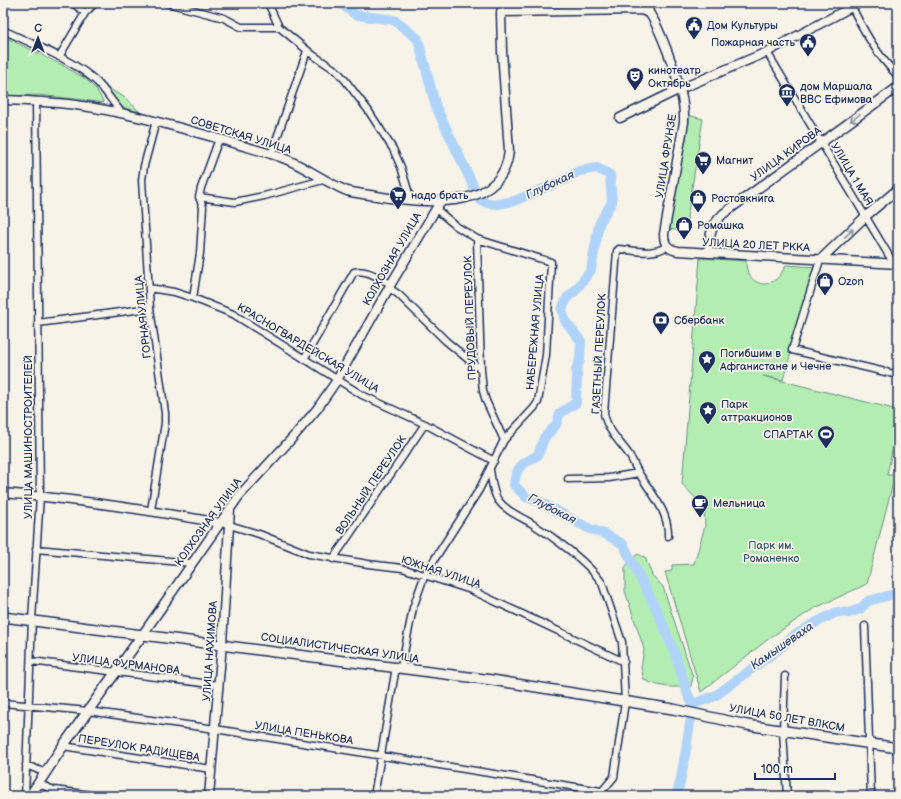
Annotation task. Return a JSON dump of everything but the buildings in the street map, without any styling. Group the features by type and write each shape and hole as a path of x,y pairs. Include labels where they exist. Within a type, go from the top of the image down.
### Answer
{"main road":[{"name":"СОЦИАЛИСТИЧЕСКАЯ УЛИЦА","path":"3,617 222,644 492,680 673,709"},
{"name":"КОЛХОЗНАЯ УЛИЦА","path":"30,796 63,746 143,634"},
{"name":"УЛИЦА 50 ЛЕТ ВЛКСМ","path":"673,709 747,725 898,748"}],"street":[{"path":"73,3 85,13"},
{"path":"59,57 85,13 95,3"},
{"path":"167,3 224,18 241,27 279,27"},
{"path":"268,3 279,27 308,51 337,71 368,110 393,149 402,167 411,200"},
{"path":"501,3 501,12 642,10 650,14"},
{"name":"УЛИЦА ФРУНЗЕ","path":"649,3 650,14 659,30 680,89 684,105 684,122 664,234 666,246"},
{"path":"620,118 680,89 767,52 853,4 870,41 898,76"},
{"name":"СОВЕТСКАЯ УЛИЦА","path":"3,100 36,101 76,105 156,121 289,161 323,180 347,191 438,205 468,198 485,190 498,180 506,168 508,155 501,12"},
{"path":"3,30 59,57 89,76 98,83 122,113"},
{"path":"270,155 308,51"},
{"name":"УЛИЦА 1 МАЯ","path":"767,52 896,264"},
{"name":"УЛИЦА КИРОВА","path":"708,253 711,230 717,220 821,142 898,87"},
{"name":"УЛИЦА МАШИНОСТРОИТЕЛЕЙ","path":"25,796 32,620 40,496 36,101"},
{"name":"ГОРНАЯ УЛИЦА","path":"151,510 165,423 165,413 150,308 142,180 144,166 156,121"},
{"path":"193,298 200,253 203,207 199,197 219,139"},
{"path":"199,197 234,202 264,196 323,180"},
{"path":"898,189 866,216 820,260 792,350 898,375"},
{"path":"438,205 460,229 477,239"},
{"name":"КОЛХОЗНАЯ УЛИЦА","path":"143,634 239,496 295,435 337,380 438,205"},
{"name":"НАБЕРЕЖНАЯ УЛИЦА","path":"374,796 398,668 415,601 425,574 479,490 504,440 534,408 540,396 546,355 551,262 477,239"},
{"name":"ПРУДОВЫЙ ПЕРЕУЛОК","path":"477,239 483,391 504,440"},
{"name":"ГАЗЕТНЫЙ ПЕРЕУЛОК","path":"666,246 652,252 619,249 616,251 604,413 608,424 630,456 663,511 668,528 668,536"},
{"name":"УЛИЦА 20 ЛЕТ РККА","path":"666,246 669,249 678,251 896,264"},
{"path":"304,359 354,272 357,271 368,273 390,286 460,354 481,370"},
{"name":"КРАСНОГВАРДЕЙСКАЯ УЛИЦА","path":"149,288 174,292 233,314 362,395 425,424 494,461"},
{"path":"38,323 150,308"},
{"name":"ВОЛЬНЫЙ ПЕРЕУЛОК","path":"333,559 425,424"},
{"path":"490,470 494,493 504,507 532,523 573,553 598,577 602,583 620,633 624,662 625,702 614,777 600,793"},
{"path":"568,479 609,478 639,473"},
{"path":"3,493 40,496 151,510 220,523"},
{"name":"УЛИЦА НАХИМОВА","path":"209,796 222,644 230,508"},
{"name":"ЮЖНАЯ УЛИЦА","path":"220,523 259,534 308,554 333,559 402,568 472,590 624,662"},
{"path":"36,549 192,563"},
{"path":"864,626 871,796"},
{"name":"УЛИЦА ФУРМАНОВА","path":"31,662 218,685"},
{"path":"785,676 783,731 787,796"},
{"name":"УЛИЦА ПЕНЬКОВА","path":"3,703 28,704 88,711 215,729 381,755 600,793"},
{"name":"ПЕРЕУЛОК РАДИЩЕВА","path":"63,746 211,769"},
{"path":"26,765 46,773"},
{"path":"38,784 54,790 99,796"}],"green space":[{"path":"3,36 62,65 86,79 96,89 104,103 38,95 3,96"},
{"path":"104,86 124,97 140,112 121,107"},
{"path":"688,115 703,119 685,231 668,229"},
{"name":"Парк им. Романенко","path":"700,258 746,261 748,272 754,281 764,284 777,279 786,265 816,267 783,380 763,376 898,410 898,423 887,475 895,475 867,584 813,609 771,637 701,692 665,572 672,571 672,565 694,564 705,526 704,507 682,484"},
{"path":"637,554 645,557 652,575 663,587 693,677 691,686 667,687 644,680 641,668 644,649 625,591 625,567"}],"waterway":[{"name":"Глубокая","path":"340,3 356,15 394,20 418,39 436,107 480,200 487,203 498,204 514,201 564,180 579,171 597,168 610,175 612,202 599,224 591,270 575,291 567,298 562,309 565,321 581,341 580,361 576,369 576,403 560,413 556,425 544,438 538,455 524,463 518,470 514,485 526,497 542,503 590,529 605,534 623,544 656,609 674,651 688,695 693,704 680,783 676,796"},
{"name":"Камышеваха","path":"693,704 715,696 779,649 792,637 813,624 837,612 849,613 860,609 868,601 898,593"}],"place":[{"name":"Дом Культуры","path":"694,40"},
{"name":"Пожарная часть","path":"808,57"},
{"name":"кинотеатр Октябрь","path":"635,91"},
{"name":"дом Маршала ВВС Ефимова","path":"787,107"},
{"name":"Магнит","path":"703,175"},
{"name":"надо брать","path":"398,210"},
{"name":"Ростовкнига","path":"698,213"},
{"name":"Ромашка","path":"684,240"},
{"name":"Ozon","path":"825,296"},
{"name":"Сбербанк","path":"661,335"},
{"name":"Погибшим в Афганистане и Чечне","path":"707,374"},
{"name":"Парк аттракционов","path":"708,425"},
{"name":"СПАРТАК","path":"826,449"},
{"name":"Мельница","path":"700,518"}]}
